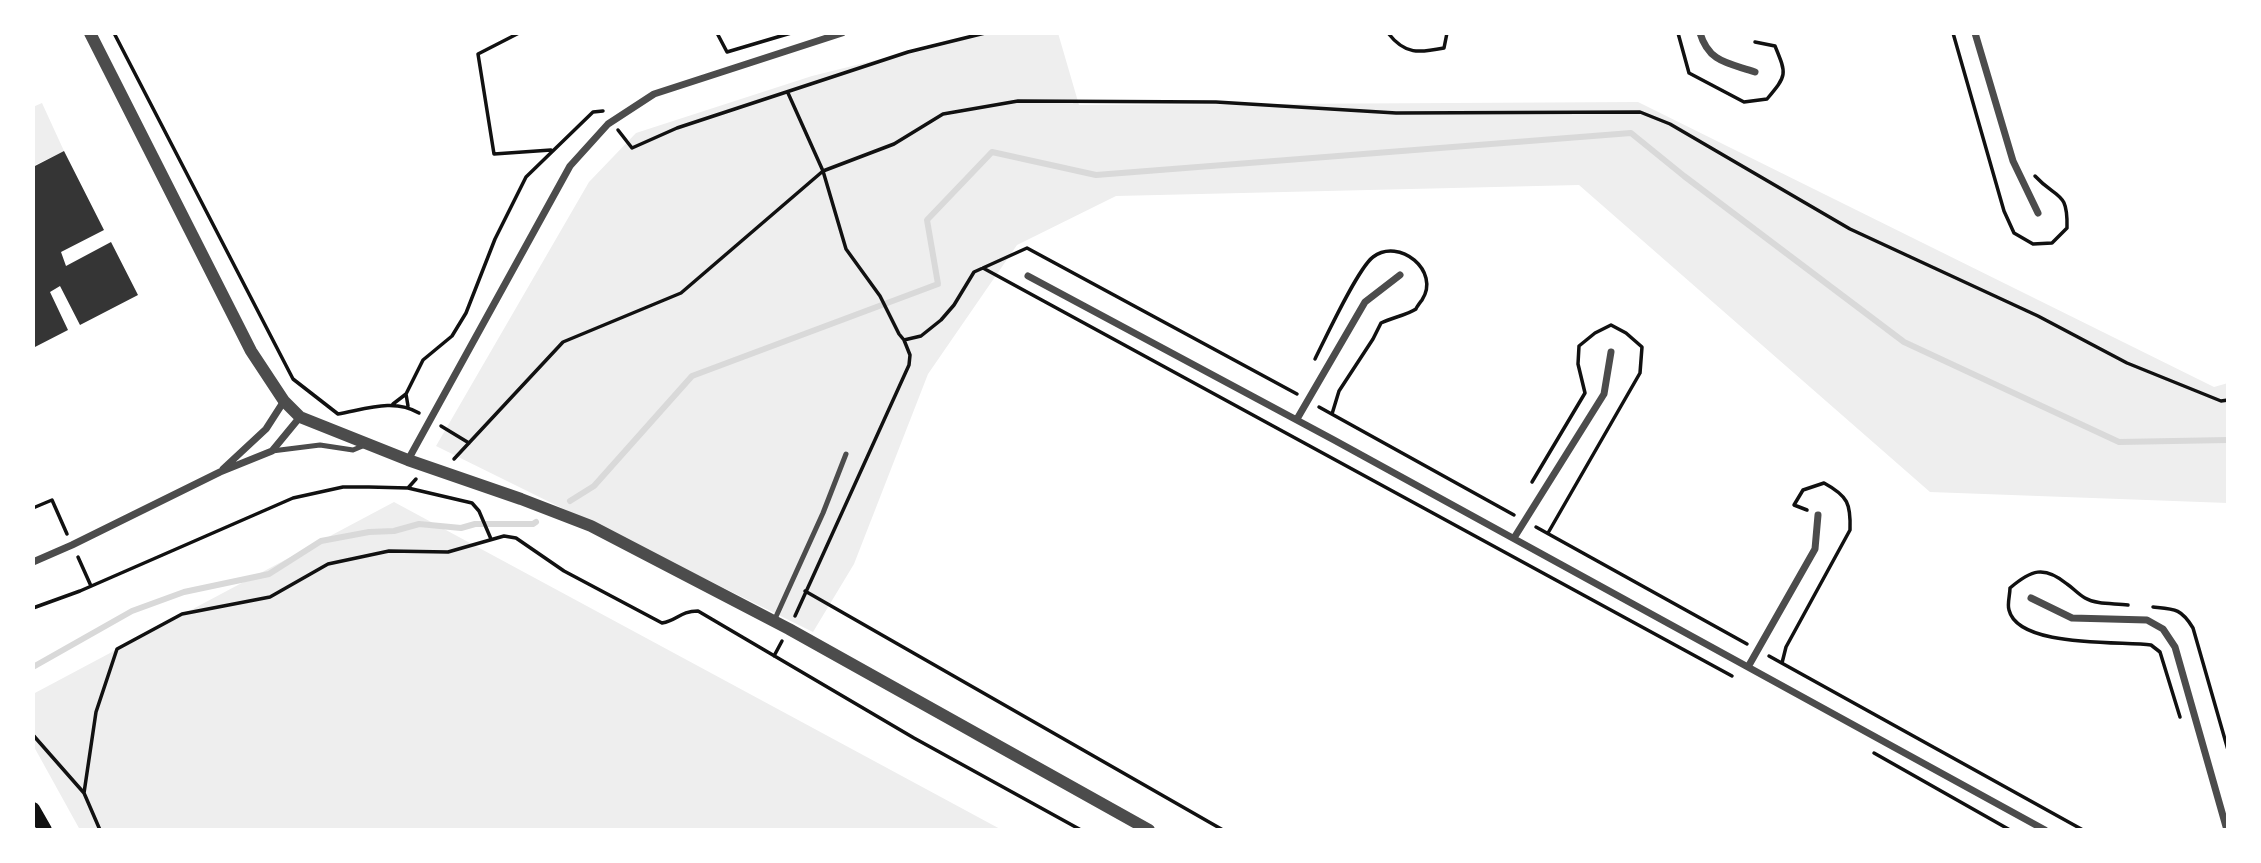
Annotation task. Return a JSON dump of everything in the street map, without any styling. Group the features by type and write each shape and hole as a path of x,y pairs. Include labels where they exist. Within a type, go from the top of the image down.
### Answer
{"main road":[{"path":"33,809 45,830"}],"street":[{"path":"90,33 251,351 284,401 300,417 408,460 591,526 774,621 1149,830"},
{"path":"408,460 570,166 608,124 654,94 842,33"},
{"path":"1700,33 1703,43 1716,60 1755,72"},
{"path":"1975,33 2013,161 2038,213"},
{"path":"1297,419 1365,302 1400,275"},
{"path":"1028,276 1297,419 2045,830"},
{"path":"1514,538 1604,394 1611,352"},
{"path":"220,472 266,429 284,401"},
{"path":"33,562 220,472 272,451 300,417"},
{"path":"1748,667 1815,549 1818,514"},
{"path":"2031,598 2072,618 2147,620 2163,629 2175,647 2227,830"}],"lane":[{"path":"272,451 320,445 353,450 368,444"},
{"path":"774,621 846,454"}],"path":[{"path":"114,33 293,379 338,414 393,404 408,407 469,443"},
{"path":"519,33 478,54 494,154 552,150"},
{"path":"717,33 726,52 791,33"},
{"path":"899,334 880,296 846,249 823,171 788,93 908,52 985,33"},
{"path":"1388,33 1398,46 1422,52 1444,48 1447,33"},
{"path":"427,466 450,463 564,342 681,293 823,171 894,144 943,114 1017,101 1216,102 1396,113 1640,112 1670,124 1850,229 2019,307 2127,363 2210,397 2221,401 2228,400"},
{"path":"982,268 1737,678"},
{"path":"904,340 910,355 909,365 805,591 1223,830"},
{"path":"393,404 406,394 408,407"},
{"path":"33,608 80,591 293,498 343,486 408,488 472,503 479,511 491,539"},
{"path":"84,793 96,712 117,649 183,614 270,597 328,564 389,551 448,552 504,536 516,538 564,571 662,623 686,611 698,611 914,738 1081,830"},
{"path":"2134,605 2093,601 2083,597 2054,574 2039,571 2024,576 2010,589 2009,611 2021,628 2043,636 2063,640 2151,645 2160,652 2183,728"},
{"path":"2148,607 2175,609 2185,615 2193,628 2228,750"},
{"path":"33,735 84,793 100,830"},
{"path":"1869,750 2010,830"}],"shaded area":[{"path":"985,33 1058,33 1079,105 1638,102 2214,387 2228,383 2228,503 1930,492 1579,185 1116,196 1017,245 928,374 854,564 813,632 436,446 589,182 636,133 812,76"},
{"path":"42,103 64,151 33,166 33,107"},
{"path":"394,502 1002,830 80,830 33,745 33,694"}],"building":[{"path":"64,151 104,230 61,252 66,266 111,242 138,295 80,325 60,286 50,292 68,330 33,348 33,167"}],"waterway":[{"path":"570,501 594,486 692,376 938,284 927,220 992,152 1096,175 1631,133 1904,342 2119,442 2228,440"},
{"path":"33,667 132,611 184,592 269,574 321,541 369,532 394,531 419,524 461,528 475,524 536,522"}]}
